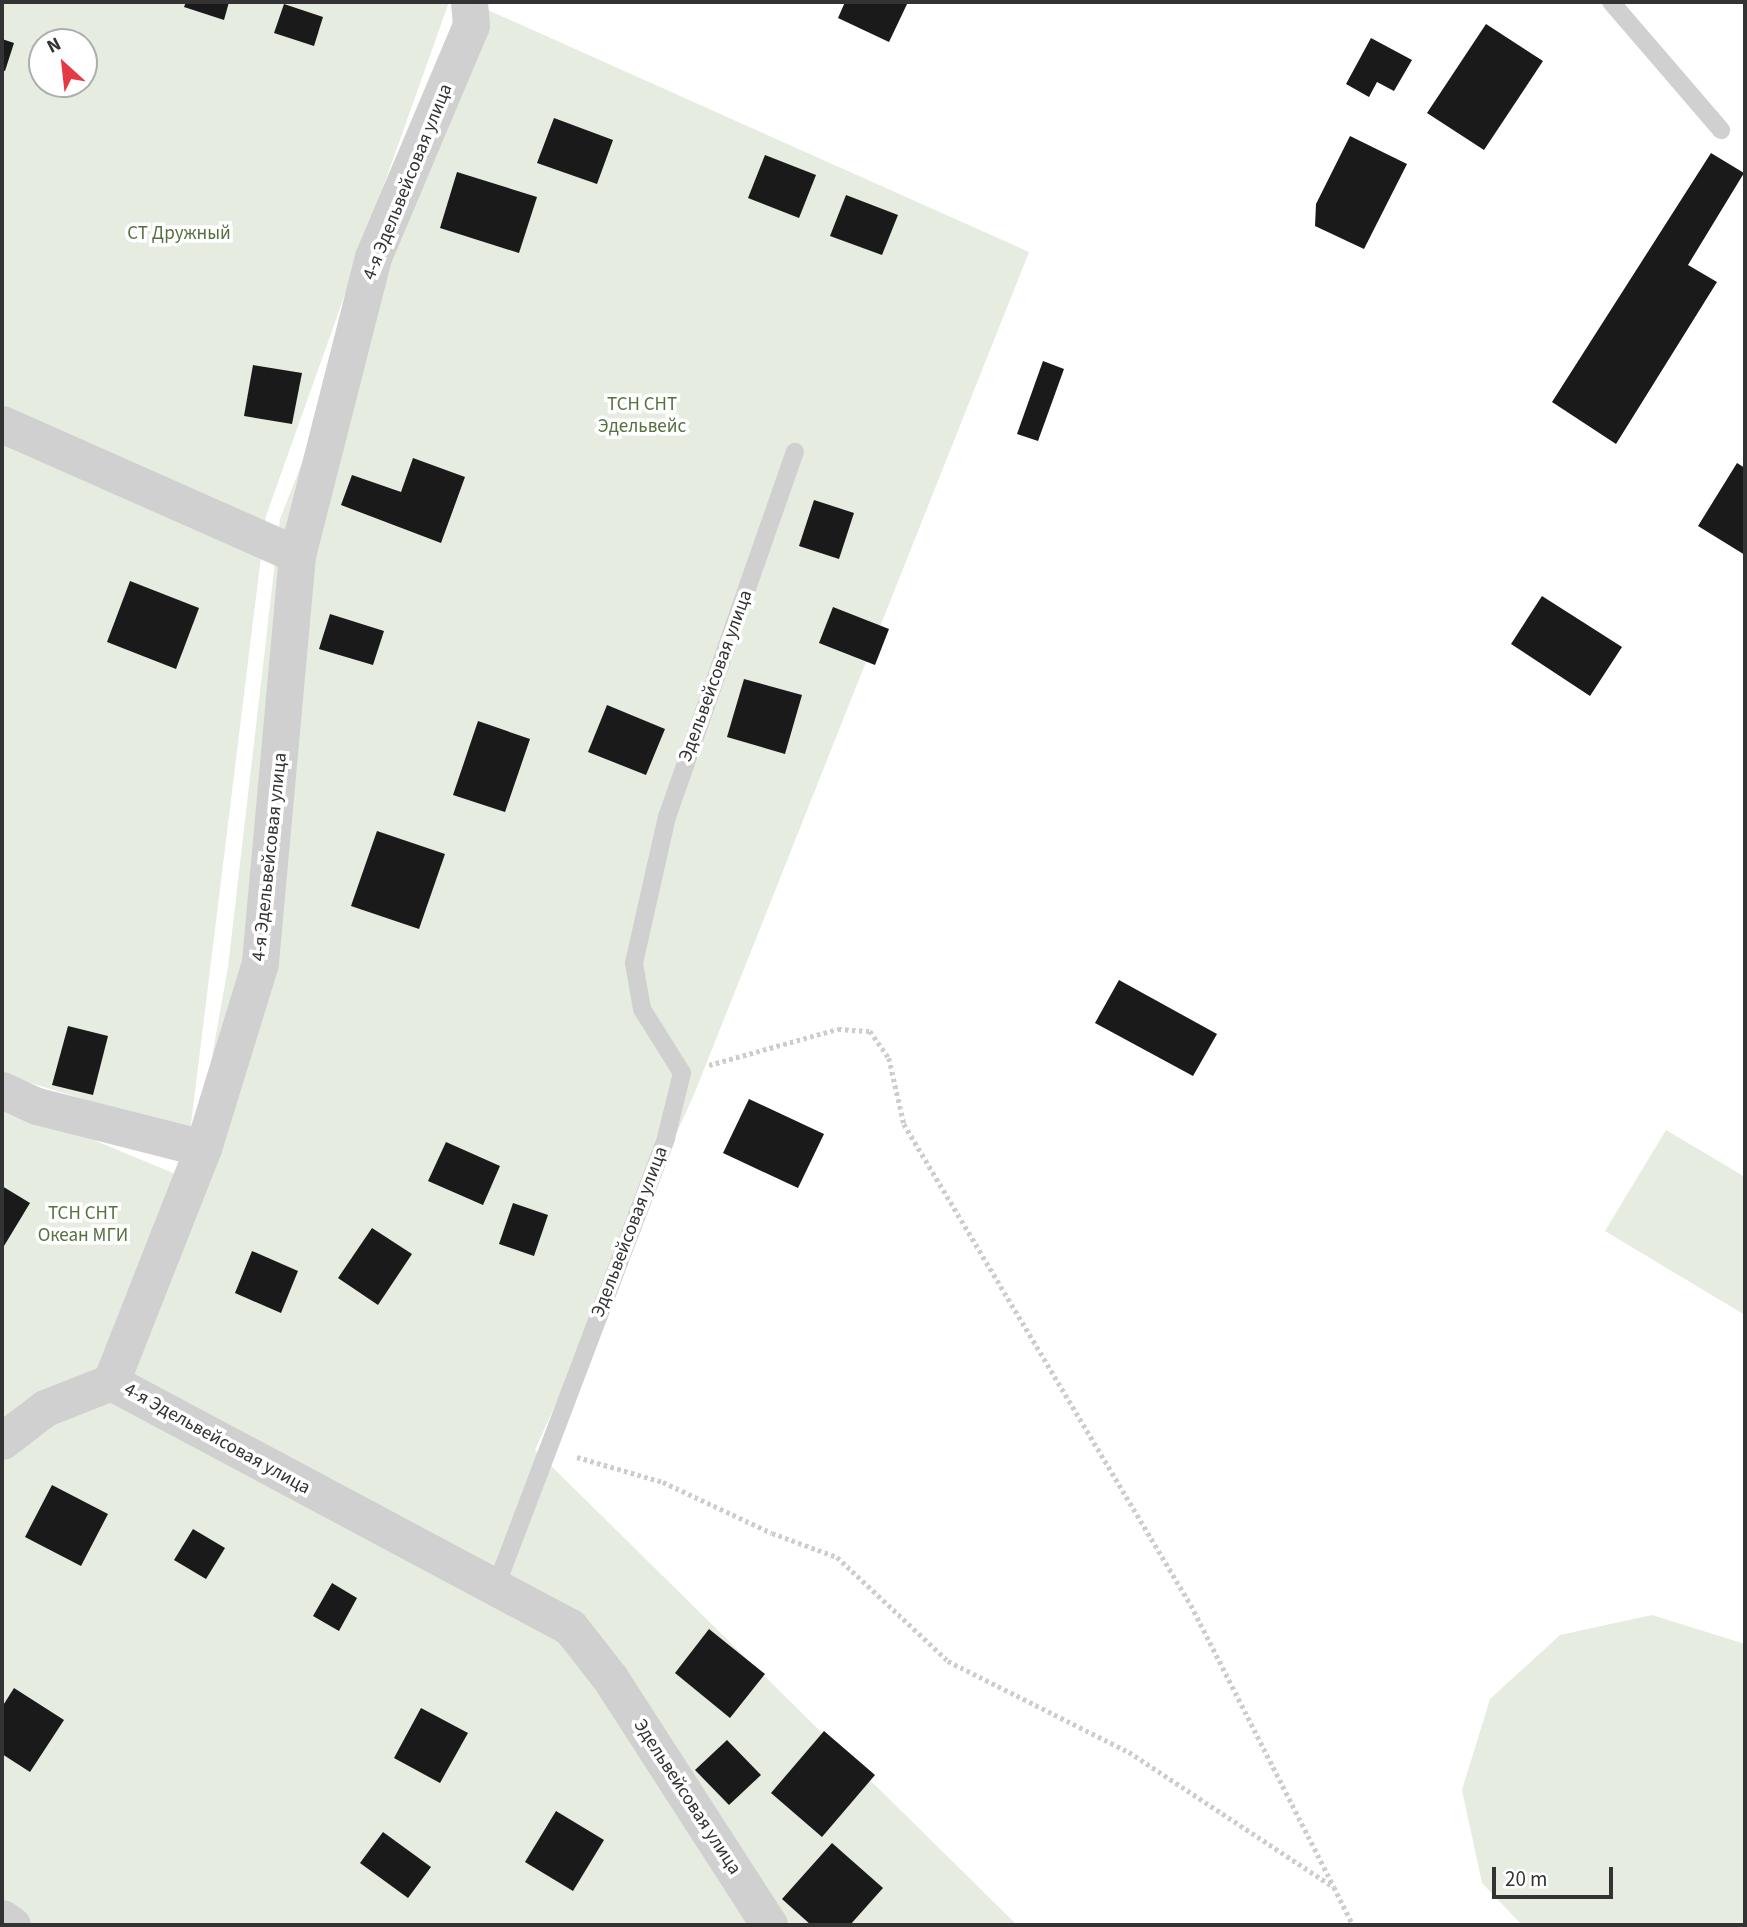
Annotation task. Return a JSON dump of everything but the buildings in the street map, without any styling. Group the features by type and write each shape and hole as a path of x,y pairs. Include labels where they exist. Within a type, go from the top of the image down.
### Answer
{"street":[{"name":"4-я Эдельвейсовая улица","path":"470,14 373,257 297,555 260,963 203,1148 111,1382 495,1589"},
{"path":"2,424 297,555"},
{"path":"2,1090 37,1106 203,1148"},
{"path":"2,1441 45,1408 111,1382"},
{"name":"Эдельвейсовая улица","path":"495,1589 570,1627 610,1678 769,1925"},
{"path":"2,1918 12,1925"}],"lane":[{"path":"1611,2 1721,130"},
{"name":"Эдельвейсовая улица","path":"495,1589 666,1138 682,1073 642,1009 634,963 667,817 795,452"}],"path":[{"path":"682,1073 838,1029 870,1031 889,1058 904,1124 1191,1605 1353,1925"},
{"path":"547,1446 632,1476 663,1482 772,1533 837,1557 948,1661 1129,1752 1334,1887"}],"green space":[{"name":"СТ Дружный","path":"2,2 449,2 266,516 190,1132 2,1074"},
{"name":"ТСН СНТ Эдельвейс","path":"481,7 1029,252 695,1092 535,1450 1017,1925 2,1925 2,1102 190,1180 228,967 280,519"},
{"path":"1666,1130 1745,1177 1745,1315 1605,1231"},
{"path":"1652,1615 1745,1644 1745,1925 1522,1925 1482,1883 1462,1790 1490,1699 1560,1635"}],"park label":[{"name":"ТСН СНТ Океан МГИ","path":"83,1225"}]}
